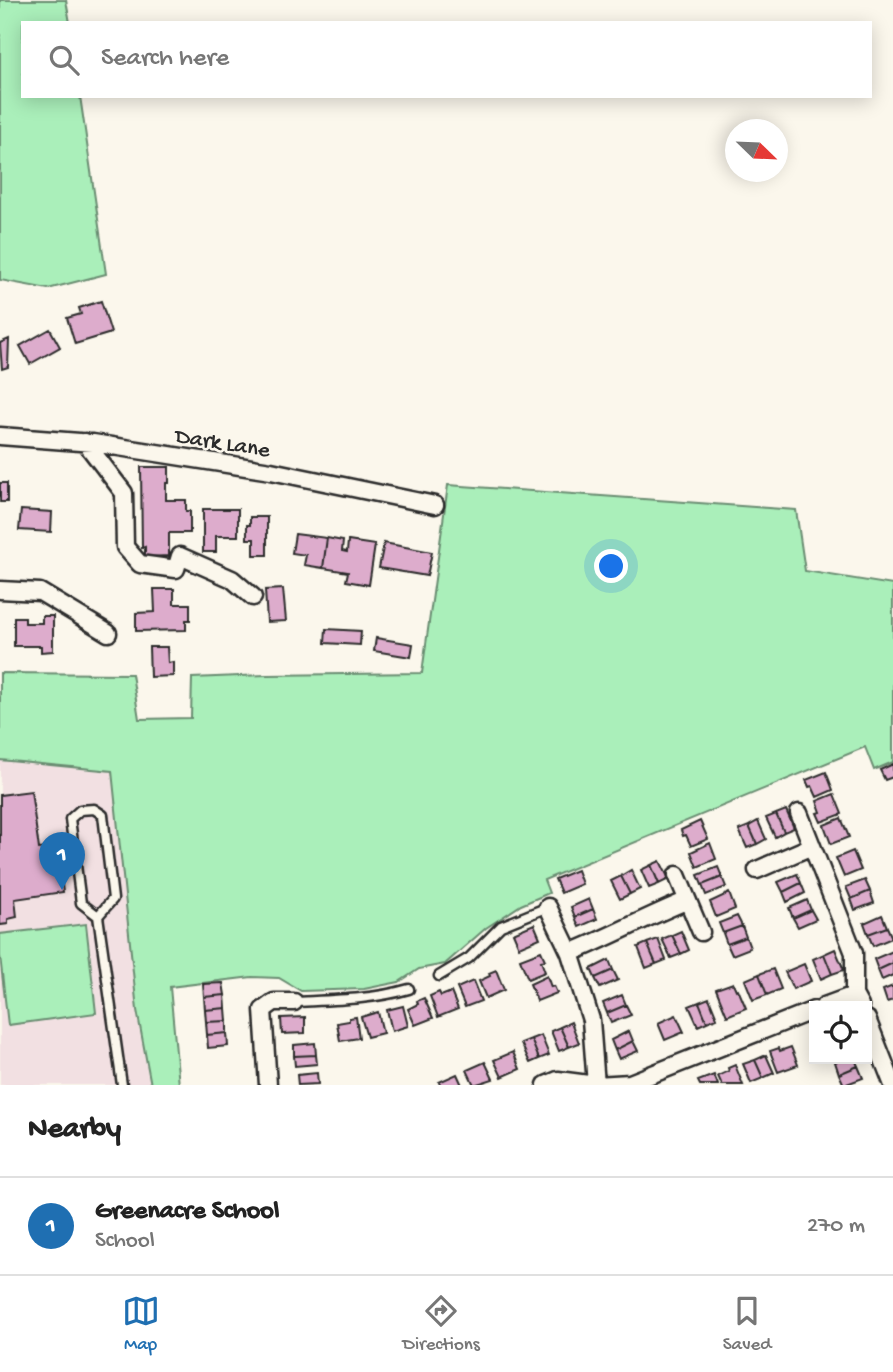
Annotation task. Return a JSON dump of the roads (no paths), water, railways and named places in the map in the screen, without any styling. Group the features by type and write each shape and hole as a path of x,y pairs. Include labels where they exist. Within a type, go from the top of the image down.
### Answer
{"street":[{"name":"Dark Lane","path":"0,436 85,442 271,471 435,505"},
{"path":"85,442 124,494 125,547 140,564 176,569 180,556 232,579 253,597"},
{"path":"0,590 40,592 108,632"},
{"path":"799,813 854,953 857,1000"},
{"path":"757,870 812,846"},
{"path":"677,875 701,932"},
{"path":"570,953 686,901"},
{"path":"548,907 570,953 591,1020 596,1085"},
{"path":"268,1085 263,1010 274,1002 294,1002"},
{"path":"546,1085 558,1080 596,1085 630,1083 809,1012"},
{"path":"872,1032 893,1085"}],"lane":[{"path":"98,916 113,899 103,815 94,809 80,810 70,819 81,903 98,916 122,1085"},
{"path":"439,976 469,958 501,926 548,907"},
{"path":"294,1002 352,1000 409,989"}],"place":[{"name":"Greenacre School","path":"62,890"}]}
